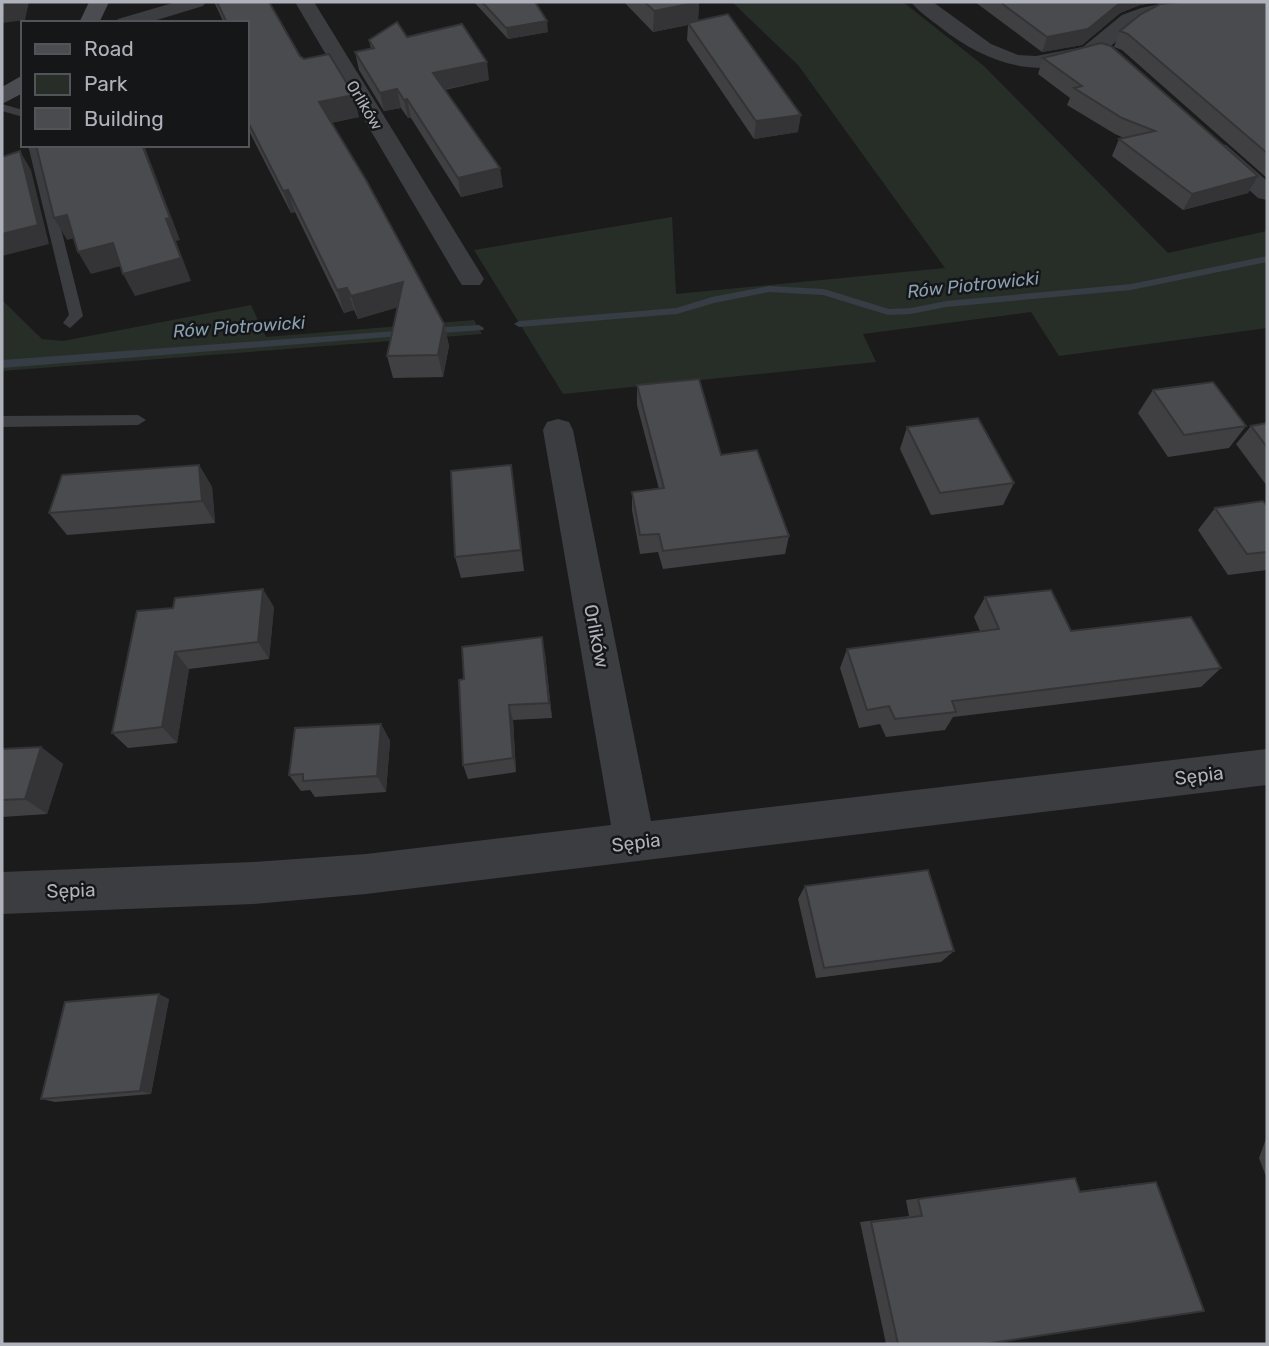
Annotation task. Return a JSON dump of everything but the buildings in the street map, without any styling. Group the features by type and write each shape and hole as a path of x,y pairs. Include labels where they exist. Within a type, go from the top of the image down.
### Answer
{"street":[{"path":"90,21 99,2"},
{"path":"132,21 196,2"},
{"name":"Orlików","path":"304,2 471,279"},
{"path":"921,2 986,51 1008,61 1043,63 1104,53 1120,25 1148,12 1237,2"},
{"path":"2,97 21,83"},
{"path":"1206,138 1267,193"},
{"name":"Orlików","path":"558,430 635,842"},
{"name":"Sępia","path":"2,893 290,880 635,842 1267,766"}],"lane":[{"path":"2,107 21,113"},
{"path":"34,147 76,316 70,323"},
{"path":"2,422 138,420"}],"green space":[{"path":"732,2 903,2 984,66 1168,253 1267,231 1267,328 1059,356 1031,312 863,334 876,362 563,394 474,250 672,217 676,294 945,268 798,65"},
{"path":"2,300 42,339 63,341 251,305 266,337 474,320 482,334 2,371"}],"waterway":[{"name":"Rów Piotrowicki","path":"519,324 677,311 712,300 769,289 824,292 888,312 911,311 946,304 1131,287 1267,259"},
{"name":"Rów Piotrowicki","path":"429,331 479,328"},
{"name":"Rów Piotrowicki","path":"2,364 409,333"}]}
